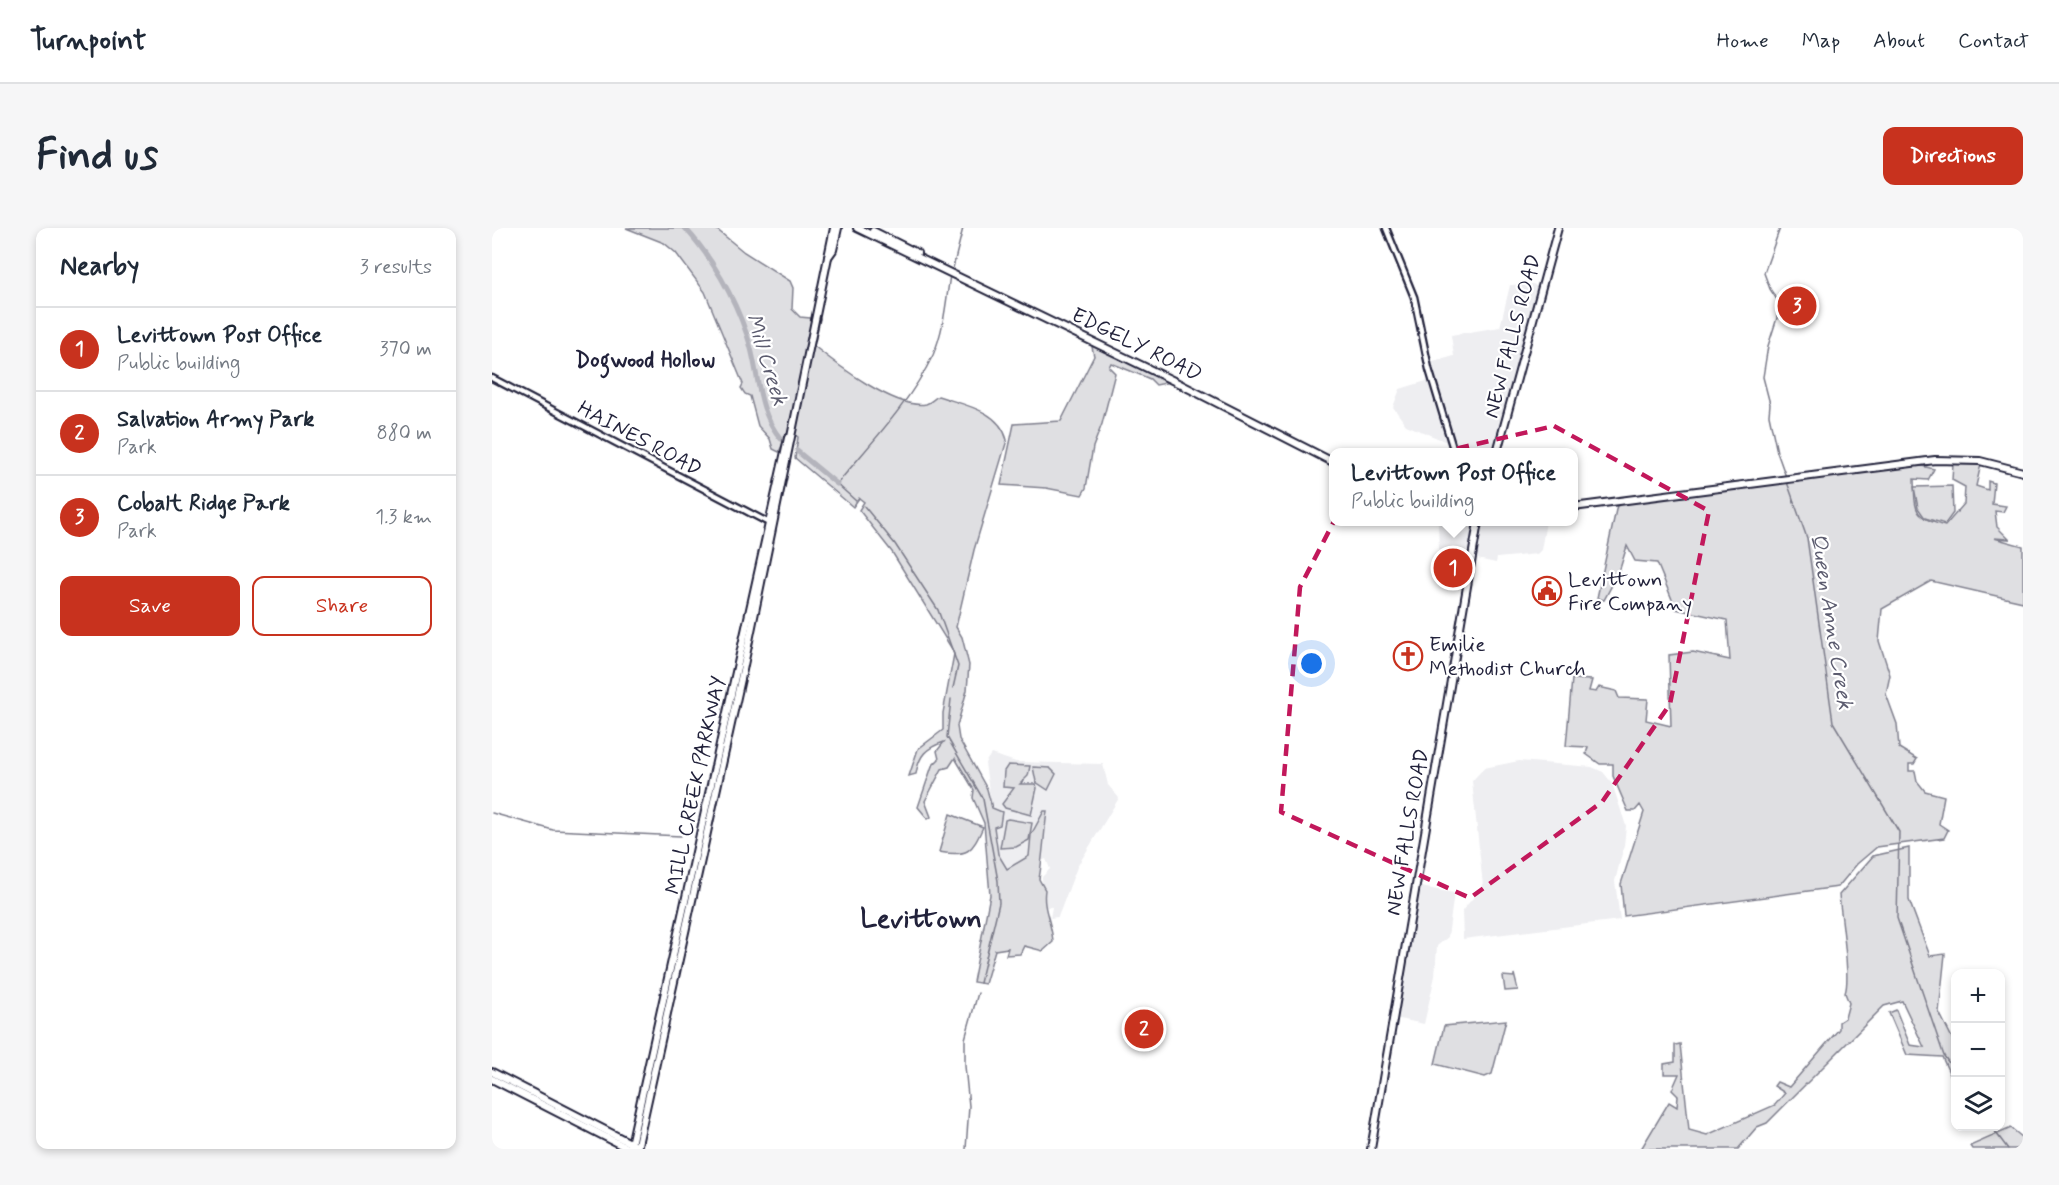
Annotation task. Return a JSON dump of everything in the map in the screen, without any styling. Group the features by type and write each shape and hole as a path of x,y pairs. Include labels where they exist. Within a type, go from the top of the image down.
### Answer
{"main road":[{"name":"MILL CREEK PARKWAY","path":"635,1148 771,524 788,463 792,428 834,228"},
{"name":"MILL CREEK PARKWAY","path":"828,257 833,250 838,228"},
{"name":"EDGELY ROAD","path":"857,228 1186,386 1329,460"},
{"name":"EDGELY ROAD","path":"864,228 916,252 925,259"},
{"name":"NEW FALLS ROAD","path":"1498,448 1558,228"},
{"path":"1578,506 1948,459 1980,461 2023,472"},
{"name":"NEW FALLS ROAD","path":"1371,1149 1477,526"},
{"path":"492,1072 635,1148"},
{"path":"492,1079 635,1148"}],"street":[{"path":"1386,228 1414,297 1429,372 1452,448"},
{"name":"HAINES ROAD","path":"492,378 771,524"}],"highlighted area":[{"path":"1554,426 1709,511 1670,704 1602,802 1470,898 1281,812 1300,587 1360,471"}],"shaded area":[{"path":"626,228 715,228 744,252 790,281 793,288 792,309 800,317 820,319 814,346 851,374 883,393 913,404 926,404 938,396 969,406 989,415 1003,430 1007,440 974,550 956,627 962,637 969,665 967,690 957,726 959,739 987,789 992,808 1002,812 1000,825 994,827 998,854 1007,869 1029,856 1031,835 1044,811 1047,811 1039,879 1045,890 1044,897 1053,942 1043,951 1024,946 1020,954 1006,955 1008,948 995,950 985,984 973,982 990,895 984,823 973,798 974,790 955,758 949,767 942,769 925,801 931,817 928,819 918,807 932,766 939,759 937,751 944,742 924,753 916,774 909,776 918,749 943,730 943,713 954,654 952,649 892,552 859,510 864,502 859,498 853,507 795,458 798,437 794,434 792,424 779,452 773,449 770,439 758,426 750,396 745,394 741,388 743,384 705,292 676,253 664,243"},
{"path":"1533,284 1538,287 1494,448 1455,448 1454,445 1406,425 1393,407 1400,389 1436,378 1433,362 1454,356 1451,335 1500,327 1510,285"},
{"path":"1095,345 1165,380 1166,383 1156,385 1150,379 1111,363 1109,367 1115,373 1102,424 1093,447 1086,488 1082,495 1046,488 1001,485 1014,424 1061,421 1094,356 1092,347"},
{"path":"1953,464 1981,464 1976,486 1988,490 1988,481 1994,483 1992,504 2006,506 2003,512 1995,511 1997,527 2009,539 1994,538 2023,546 2023,602 1931,581 1882,609 1879,641 1890,675 1886,694 1897,724 1899,748 1917,759 1914,764 1909,764 1909,771 1915,771 1917,781 1925,791 1944,796 1939,824 1948,830 1944,838 1877,847 1857,864 1838,887 1624,916 1621,884 1644,812 1640,805 1635,811 1628,811 1613,776 1613,764 1600,764 1586,754 1588,747 1566,746 1572,679 1592,680 1589,691 1596,692 1599,687 1616,691 1619,698 1648,699 1646,720 1671,726 1669,655 1693,652 1730,660 1727,620 1676,609 1657,563 1635,561 1627,546 1619,572 1604,600 1597,598 1617,505 1896,467 1922,466 1934,469 1928,480 1914,479 1916,506 1921,516 1945,526 1964,504 1965,487 1952,480"},
{"path":"1952,486 1953,513 1945,524 1925,518 1918,508 1914,487"},
{"path":"1438,526 1545,526 1541,550 1537,554 1497,558 1496,563 1439,551"},
{"path":"991,754 1016,762 1103,764 1108,785 1119,798 1077,867 1058,917 1050,918 1052,907 1044,907 1043,904 1042,877 1050,869 1046,859 1001,875 985,763"},
{"path":"1519,761 1592,767 1603,772 1612,783 1626,826 1624,846 1615,881 1620,920 1463,939 1462,911 1483,886 1472,781 1484,768"},
{"path":"1008,765 1030,766 1028,776 1020,784 1036,784 1031,815 1005,808 1002,804 1014,788 1003,787 1004,771"},
{"path":"1033,767 1050,768 1056,774 1048,790 1036,782"},
{"path":"950,814 983,827 976,842 968,851 957,854 939,852"},
{"path":"1005,820 1032,823 1029,840 1016,847 1000,848"},
{"path":"1909,848 1909,900 1930,956 1945,954 1939,1012 1951,1036 1951,1077 1942,1057 1907,1055 1889,1013 1896,1010 1910,1045 1924,1047 1902,1001 1884,1006 1767,1123 1757,1127 1738,1149 1641,1149 1669,1102 1677,1107 1678,1096 1672,1090 1679,1074 1664,1074 1664,1064 1675,1062 1675,1045 1680,1044 1689,1130 1707,1135 1775,1105 1785,1093 1774,1086 1777,1082 1789,1087 1839,1029 1839,1022 1845,1018 1849,1003 1845,993 1847,974 1839,895 1873,856"},
{"path":"1421,887 1454,893 1448,937 1437,946 1435,976 1424,1024 1395,1018"},
{"path":"1514,974 1518,990 1505,991 1503,976 1514,977"},
{"path":"1506,1020 1492,1074 1485,1077 1435,1064 1444,1026"},
{"path":"2011,1128 2023,1138 2022,1149 1972,1149 1970,1146 2005,1131"}],"waterway":[{"name":"Mill Creek","path":"685,228 713,265 736,306 751,349 762,402 781,439"},
{"path":"953,268 963,228"},
{"name":"Queen Anne Creek","path":"1780,228 1764,273 1778,301 1777,318 1768,346 1763,377 1770,404 1769,415 1777,452 1786,477"},
{"path":"856,501 837,484 889,422 924,373 940,336 950,275"},
{"name":"Mill Creek","path":"797,451 837,484"},
{"name":"Queen Anne Creek","path":"1787,482 1807,538 1833,722 1899,832 1897,918 1944,1056 1951,1066"},
{"name":"Mill Creek","path":"864,506 895,544 938,610 958,666 953,688"},
{"name":"Mill Creek","path":"951,699 947,737 983,799 998,881 999,903 980,983"},
{"path":"492,813 553,830 681,836"},
{"name":"Mill Creek","path":"966,1149 969,1106 965,1039 978,993"},
{"name":"Queen Anne Creek","path":"1995,1131 2008,1149"}],"place":[{"name":"Cobalt Ridge Park","path":"1797,306"},
{"name":"Levittown Post Office","path":"1453,568"},
{"name":"Levittown Fire Company","path":"1547,591"},
{"name":"Emilie Methodist Church","path":"1408,656"},
{"name":"Salvation Army Park","path":"1144,1029"}],"district":[{"name":"Dogwood Hollow","path":"645,359"},
{"name":"Levittown","path":"921,918"}]}
